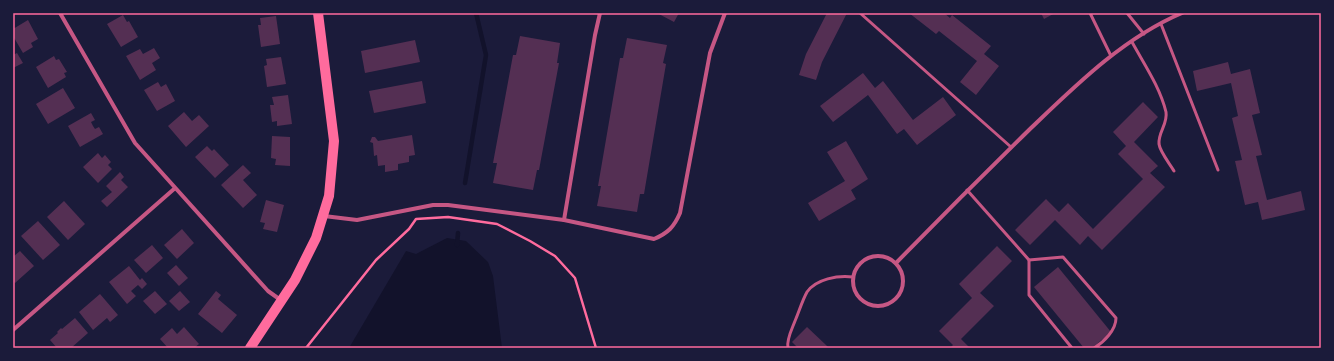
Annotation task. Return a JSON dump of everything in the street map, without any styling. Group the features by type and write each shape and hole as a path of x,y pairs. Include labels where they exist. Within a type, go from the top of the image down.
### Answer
{"main road":[{"path":"250,348 282,301 309,254 324,216 330,189 334,141 318,13"}],"street":[{"path":"60,13 134,143 174,189 268,291 282,301"},
{"path":"564,220 600,13"},
{"path":"324,216 357,220 433,205 448,205 564,220 654,239 666,234 674,226 680,214 710,53 725,13"},
{"path":"896,263 967,190 1078,83 1111,56 1144,34 1182,13"},
{"path":"13,330 174,189"},
{"path":"874,256 882,256 896,263 901,270 903,287 893,301 886,305 873,306 861,300 854,290 853,277 860,263 874,256"}],"lane":[{"path":"860,13 1011,147"},
{"path":"1090,13 1111,56"},
{"path":"1127,13 1144,34"},
{"path":"1161,24 1218,170"},
{"path":"1132,42 1160,96 1165,110 1167,120 1160,134 1159,145 1174,171"},
{"path":"967,190 1029,260 1029,295 1072,348"},
{"path":"1029,260 1063,257 1116,318 1116,326 1099,345 1094,348"},
{"path":"788,348 787,345 792,328 807,293 814,285 843,276 853,277"}],"path":[{"path":"306,348 376,260 409,229 416,219 448,217 497,224 530,240 555,256 575,278 596,348"}],"shaded area":[{"path":"447,238 466,241 488,262 493,276 502,348 349,348 406,251 416,254"}],"building":[{"path":"657,13 679,13 674,22"},
{"path":"827,13 847,13 822,62 816,80 799,75 806,54"},
{"path":"909,13 944,13 950,18 952,15 991,46 984,54 999,66 976,95 960,82 977,61 939,31 936,34"},
{"path":"1041,13 1055,13 1044,19"},
{"path":"123,15 127,22 129,21 138,37 121,47 107,24"},
{"path":"276,16 280,44 261,47 258,25 261,25 260,18"},
{"path":"28,20 38,39 31,43 33,47 23,53 13,36 13,29"},
{"path":"520,36 560,43 557,63 559,63 539,170 537,170 533,190 493,183 497,163 493,163 513,55 516,55"},
{"path":"627,38 667,45 663,63 666,64 644,194 640,194 637,212 597,206 601,186 598,186 620,58 623,58"},
{"path":"415,40 420,62 365,73 361,51"},
{"path":"154,48 160,58 152,63 156,70 140,80 126,56 140,49 143,54"},
{"path":"17,53 23,63 13,68 13,55"},
{"path":"54,56 56,60 59,59 67,72 64,73 66,77 48,88 36,67"},
{"path":"281,57 286,84 267,87 264,66 267,65 266,59"},
{"path":"1228,62 1231,74 1250,69 1260,113 1252,115 1262,155 1256,156 1267,200 1301,191 1305,210 1262,220 1258,202 1245,205 1235,161 1242,160 1232,118 1238,116 1231,83 1197,91 1193,71"},
{"path":"863,73 875,88 883,81 913,120 943,97 956,115 917,145 904,129 897,134 868,95 833,122 820,106"},
{"path":"422,81 426,103 374,113 369,91"},
{"path":"158,82 161,87 166,84 175,101 157,111 144,90"},
{"path":"63,88 75,108 48,124 36,104"},
{"path":"288,95 292,124 277,126 277,121 272,122 270,105 274,105 272,97"},
{"path":"1143,102 1158,117 1134,142 1158,166 1150,173 1165,187 1102,250 1088,236 1080,245 1055,220 1030,245 1015,230 1046,199 1059,212 1068,203 1093,229 1143,179 1118,154 1126,146 1113,132"},
{"path":"184,112 192,121 199,115 209,126 186,147 168,126"},
{"path":"91,113 95,120 91,122 93,126 95,129 99,127 103,134 80,147 68,126"},
{"path":"412,135 415,155 409,156 409,162 398,164 398,170 385,172 385,165 378,166 377,155 374,156 373,143 370,142 372,137 375,137 378,141"},
{"path":"272,136 290,137 290,166 275,165 276,159 271,158"},
{"path":"846,141 868,179 851,190 856,199 819,221 808,203 845,181 827,152"},
{"path":"207,146 212,151 214,149 229,165 215,178 195,157"},
{"path":"98,153 102,158 105,155 111,162 108,165 112,169 98,183 83,167"},
{"path":"243,165 251,173 243,180 257,195 243,208 221,185"},
{"path":"120,172 124,177 121,180 128,187 107,207 101,201 112,192 106,186"},
{"path":"266,200 284,205 277,232 263,229 265,223 260,222"},
{"path":"64,201 85,224 68,240 47,217"},
{"path":"38,221 60,245 43,260 21,236"},
{"path":"182,229 194,243 177,259 164,245"},
{"path":"152,245 163,258 146,273 134,260"},
{"path":"997,246 1012,261 980,293 994,306 961,339 970,348 950,348 953,345 939,331 972,298 959,284"},
{"path":"20,251 34,266 15,283 13,281 13,254 14,256"},
{"path":"176,265 188,278 179,286 167,273"},
{"path":"129,266 140,280 142,278 147,284 142,289 138,285 131,291 136,296 127,304 109,282"},
{"path":"1058,267 1111,332 1092,348 1084,348 1034,287"},
{"path":"155,291 167,304 155,314 143,301"},
{"path":"180,291 190,302 179,311 169,301"},
{"path":"216,291 221,295 218,299 237,315 222,333 198,314"},
{"path":"100,294 118,315 110,322 107,318 93,330 79,312"},
{"path":"75,318 88,333 71,348 57,348 50,340 61,328 62,329"},
{"path":"184,327 199,344 194,348 168,348 160,339 172,328 177,334"},
{"path":"807,327 829,348 798,348 792,342"}],"waterway":[{"path":"465,183 486,55 476,13"},
{"path":"457,245 458,233"}]}
